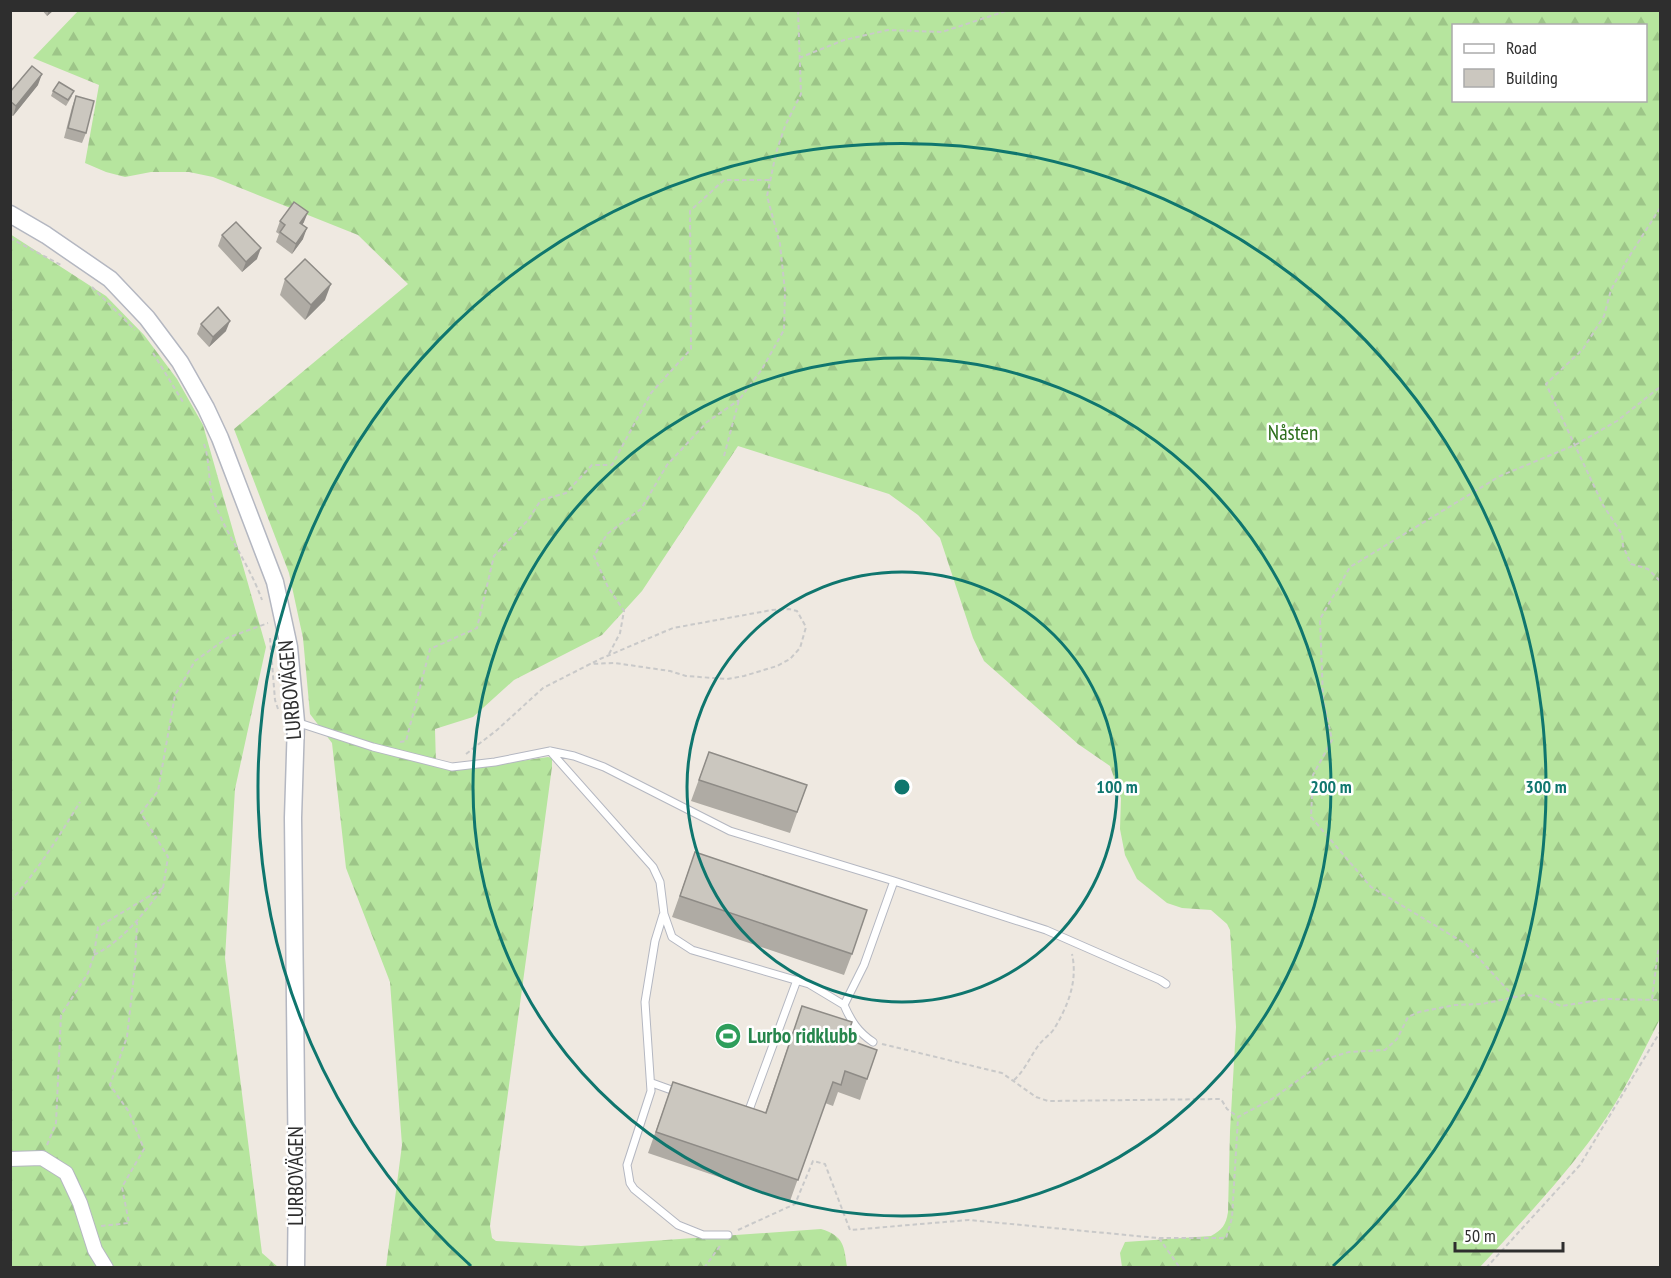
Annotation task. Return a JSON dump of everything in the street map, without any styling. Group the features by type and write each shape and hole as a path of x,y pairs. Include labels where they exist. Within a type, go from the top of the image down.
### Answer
{"street":[{"name":"LURBOVÄGEN","path":"10,214 46,235 110,279 147,318 180,363 220,438 275,582 289,647 296,722 294,819 296,1268"},
{"path":"10,1159 42,1158 66,1173 95,1250 106,1268"}],"lane":[{"path":"296,722 373,747 449,766 495,762 550,751 574,756 604,767 730,831 1046,930 1166,984"},
{"path":"550,751 653,867 660,882 664,914 672,937 692,950 809,984 844,1005 853,1024 873,1042"},
{"path":"844,1005 864,966 894,881"},
{"path":"664,914 655,941 645,1002 651,1091 627,1165 630,1183 644,1198 678,1225 703,1235 728,1235"},
{"path":"740,1114 749,1110 796,980"},
{"path":"652,1083 685,1095"}],"path":[{"path":"608,655 620,633 624,611 608,587 594,556 607,534 641,509 667,465 707,422 739,400 762,369 784,330 785,291 780,244 767,196 784,126 801,94 798,10"},
{"path":"799,58 843,40 888,30 942,32 1009,10"},
{"path":"373,747 406,741 430,649 477,628 494,556 528,520 541,500 566,493 592,465 612,465 651,393 691,349 690,211 724,180 771,180"},
{"path":"1660,208 1627,260 1611,290 1604,316 1582,350 1546,384 1603,505 1622,534 1623,546 1631,564 1648,569 1660,581"},
{"path":"10,238 63,267"},
{"path":"86,280 139,335"},
{"path":"148,346 187,408"},
{"path":"1514,997 1466,944 1371,887 1311,817 1313,775 1332,740 1323,699 1320,619 1350,567 1500,476 1575,445 1617,421 1660,387"},
{"path":"724,456 739,400"},
{"path":"203,439 209,463 209,482 213,498 251,571 264,608"},
{"path":"449,766 497,730 543,688 590,664 608,655 667,630 772,610 789,609 797,611 806,627 800,648 790,658 777,666 727,679 686,676 670,671 615,663 590,664"},
{"path":"266,616 269,628"},
{"path":"94,955 107,948 137,922 163,888 168,857 141,813 158,791 175,694 195,661 227,638 268,623"},
{"path":"270,635 275,700 281,712 296,722"},
{"path":"10,900 21,889 54,844 80,802"},
{"path":"42,1158 56,1123 61,1015 88,973 94,955 98,927 163,888"},
{"path":"86,1221 94,1227 129,1223 122,1187 144,1149 129,1112 110,1085 127,1037 135,966 137,922"},
{"path":"1014,1080 1022,1072 1042,1041 1055,1028 1071,992 1075,975 1074,962 1069,946 1063,938"},
{"path":"1652,999 1660,948"},
{"path":"1238,1117 1272,1099 1329,1058 1349,1052 1385,1050 1397,1039 1408,1017 1419,1012 1455,1005 1482,1004 1524,995 1538,996 1562,1005 1608,999 1660,1000"},
{"path":"1486,1268 1580,1166 1660,1032"},
{"path":"873,1042 1002,1072 1036,1097 1048,1101 1221,1099 1227,1108 1238,1117"},
{"path":"704,1268 728,1235 795,1204 813,1161 825,1164 849,1230 969,1220 1158,1238 1226,1238 1232,1218 1238,1117"},
{"path":"1158,1238 1180,1268"}],"green space":[{"name":"Nåsten","path":"79,10 1660,11 1660,1019 1631,1076 1606,1118 1555,1184 1480,1267 1122,1267 1120,1253 1125,1242 1211,1236 1225,1224 1228,1212 1236,1027 1230,930 1227,924 1211,910 1182,908 1167,903 1137,879 1125,855 1120,829 1121,798 1110,766 1078,744 984,661 973,638 940,538 918,515 889,494 738,446 642,591 602,635 514,680 473,717 435,729 436,764 493,765 552,758 490,1226 492,1238 496,1241 581,1246 821,1229 834,1235 842,1243 847,1267 386,1267 402,1145 390,982 346,868 332,743 310,714 303,638 289,573 234,429 408,284 358,235 213,177 189,172 151,172 125,177 85,163 99,85 33,58"},
{"path":"10,234 106,296 144,335 177,379 203,425 266,647 235,789 225,958 262,1253 278,1267 11,1267"}],"building":[{"path":"32,66 42,74 16,106 10,101 10,92"},
{"path":"59,82 74,91 68,100 53,91"},
{"path":"76,96 94,101 86,133 68,128"},
{"path":"294,202 308,212 300,223 307,228 296,244 280,232 285,225 280,221"},
{"path":"236,222 261,248 246,262 222,235"},
{"path":"305,259 331,284 311,305 285,279"},
{"path":"218,307 230,321 213,337 201,324"},
{"path":"709,752 807,785 797,812 699,780"},
{"path":"695,852 867,910 852,954 680,896"},
{"path":"802,1006 852,1022 846,1039 877,1050 867,1079 845,1071 841,1085 833,1082 798,1180 656,1132 673,1082 766,1113"}],"place":[{"name":"Lurbo ridklubb","path":"728,1036"}]}
